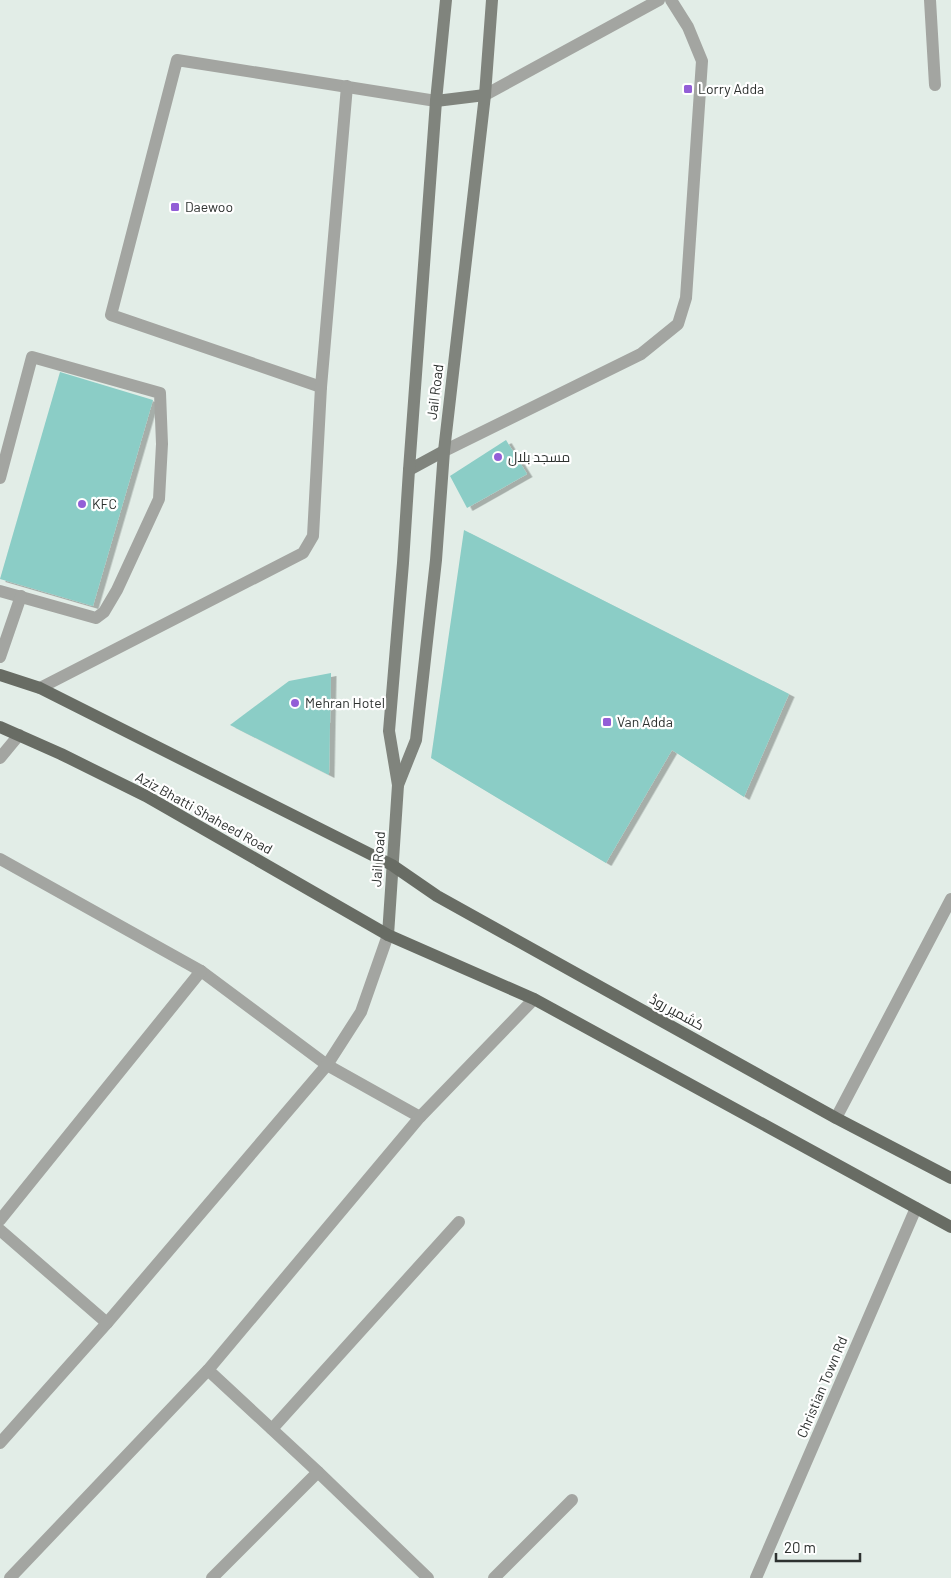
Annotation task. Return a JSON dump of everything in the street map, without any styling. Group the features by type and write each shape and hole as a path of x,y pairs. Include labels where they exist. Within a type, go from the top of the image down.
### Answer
{"main road":[{"name":"Jail Road","path":"388,935 398,785 389,732 436,101 446,0"},
{"name":"Jail Road","path":"398,785 416,740 436,560 444,451 485,95 492,0"},
{"path":"436,101 485,95"},
{"path":"409,470 444,451"},
{"path":"0,675 40,688 392,865"},
{"name":"Aziz Bhatti Shaheed Road","path":"0,727 19,734 146,796 388,935"},
{"name":"کشمیر روڈ","path":"392,865 437,896 836,1118 951,1178"},
{"path":"388,935 534,999 951,1227"}],"street":[{"path":"485,95 659,0"},
{"path":"444,451 641,354 678,324 686,298 702,61 688,27 671,0"},
{"path":"930,0 935,85"},
{"path":"321,387 111,315 176,60 436,101"},
{"path":"40,688 303,553 313,536 321,387 347,86"},
{"path":"0,478 32,357 160,393 162,444 159,499 117,590 104,612 96,618 0,591"},
{"path":"0,657 21,596"},
{"path":"0,758 19,734"},
{"path":"0,859 201,971 327,1065 420,1117"},
{"path":"836,1118 951,899"},
{"path":"1,1440 107,1323 327,1065 361,1012 388,935"},
{"path":"0,1220 201,971"},
{"path":"10,1578 208,1370 420,1117 534,999"},
{"name":"Christian Town Rd","path":"756,1578 916,1208"},
{"path":"272,1429 458,1222"},
{"path":"0,1230 107,1323"},
{"path":"208,1370 428,1578"},
{"path":"212,1578 318,1472"},
{"path":"494,1578 572,1500"}],"building":[{"path":"60,372 153,400 93,606 0,579"},
{"name":"مسجد بلال","path":"506,440 527,474 467,508 450,476"},
{"name":"Van Adda","path":"464,530 789,694 744,797 672,750 606,863 431,758"},
{"name":"Mehran Hotel","path":"331,673 329,775 230,725 289,681"}],"place":[{"name":"Lorry Adda","path":"688,89"},
{"name":"Daewoo","path":"175,207"},
{"name":"مسجد بلال","path":"498,457"},
{"name":"KFC","path":"82,504"},
{"name":"Mehran Hotel","path":"295,703"},
{"name":"Van Adda","path":"607,722"}]}
